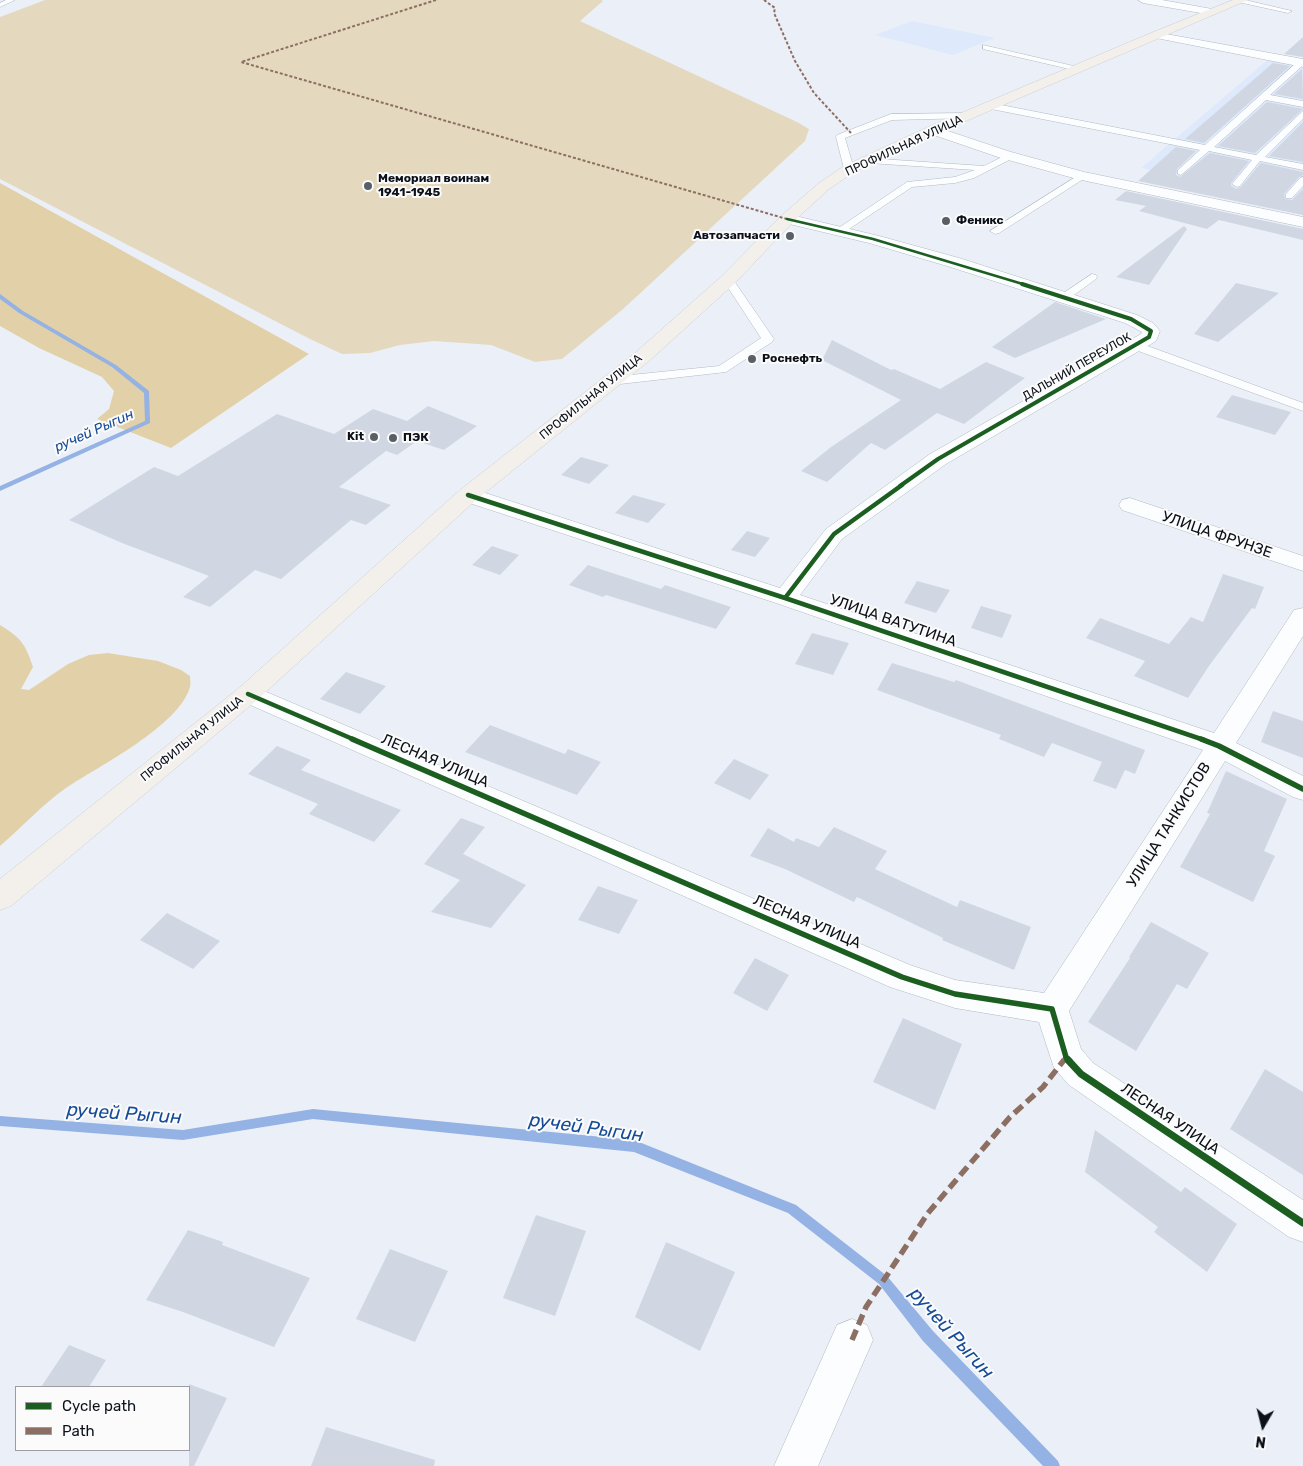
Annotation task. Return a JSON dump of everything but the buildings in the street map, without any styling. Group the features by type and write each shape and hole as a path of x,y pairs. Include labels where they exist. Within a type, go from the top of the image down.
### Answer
{"main road":[{"name":"ПРОФИЛЬНАЯ УЛИЦА","path":"0,897 248,694 468,495 612,382 728,280 787,219 824,186 849,169 933,130 1154,35 1241,1"}],"street":[{"path":"1143,0 1212,12"},
{"path":"1154,35 1300,64"},
{"path":"933,130 1010,156 1082,176 1303,222"},
{"name":"ДАЛЬНИЙ ПЕРЕУЛОК","path":"785,598 834,534 938,459 1149,337 1151,331 1147,327 1131,320 953,262 840,231 787,219"},
{"name":"УЛИЦА ВАТУТИНА","path":"468,495 785,598 1218,746 1303,789"},
{"name":"УЛИЦА ФРУНЗЕ","path":"1130,505 1303,564"},
{"name":"УЛИЦА ТАНКИСТОВ","path":"1052,1009 1218,746 1303,616"},
{"name":"ЛЕСНАЯ УЛИЦА","path":"248,694 902,977 955,994 1052,1009 1066,1057 1081,1074 1303,1223"},
{"path":"796,1466 852,1340"}],"lane":[{"path":"0,5 12,0"},
{"path":"1241,1 1288,11"},
{"path":"986,46 1078,68"},
{"path":"1182,172 1300,64"},
{"path":"1265,97 1303,104"},
{"path":"991,106 1303,168"},
{"path":"1236,184 1258,158 1303,114"},
{"path":"849,169 840,137 891,117 968,116"},
{"path":"840,231 910,184 955,180 972,176 1010,156"},
{"path":"869,160 987,168"},
{"path":"894,163 915,174 921,182"},
{"path":"995,231 1082,176"},
{"path":"1289,196 1303,180"},
{"path":"1063,298 1092,277"},
{"path":"612,382 722,369 768,340 728,280"},
{"path":"1134,346 1303,406"}],"shaded area":[{"path":"45,0 601,0 603,1 580,21 809,129 805,141 622,310 562,359 535,362 491,345 434,341 400,345 370,353 342,354 0,179 0,17"},
{"path":"912,21 995,38 953,55 875,35"},
{"path":"1271,57 1303,63 1303,205 1141,168"},
{"path":"0,183 309,354 171,448 97,419 109,409 114,391 102,377 39,348 0,326"},
{"path":"0,625 21,642 33,667 21,689 29,690 68,664 89,655 108,653 158,661 181,670 190,676 190,687 183,702 155,730 117,757 57,794 0,846"}],"waterway":[{"name":"ручей Рыгин","path":"0,296 21,312 114,366 147,392 148,422 0,489"},
{"name":"ручей Рыгин","path":"0,1121 183,1135 313,1114 634,1146 792,1209 883,1280 928,1336 1053,1466"}],"marked path":[{"path":"436,0 241,62 787,219"},
{"path":"764,0 775,8 774,13 795,61 814,93 851,133"},
{"path":"852,1340 866,1307 928,1213 1010,1117 1043,1087 1066,1057"}],"cycle path":[{"path":"785,598 834,534 938,459 1149,337 1151,331 1131,319 953,262 873,239 787,219"},
{"path":"468,495 785,598 1188,734 1219,746 1303,789"},
{"path":"248,694 902,977 955,994 1052,1009 1066,1057 1081,1074 1303,1223"}],"place":[{"name":"Мемориал воинам 1941-1945","path":"368,186"},
{"name":"Феникс","path":"946,221"},
{"name":"Автозапчасти","path":"790,236"},
{"name":"Роснефть","path":"752,359"},
{"name":"Kit","path":"374,437"},
{"name":"ПЭК","path":"393,438"}]}
